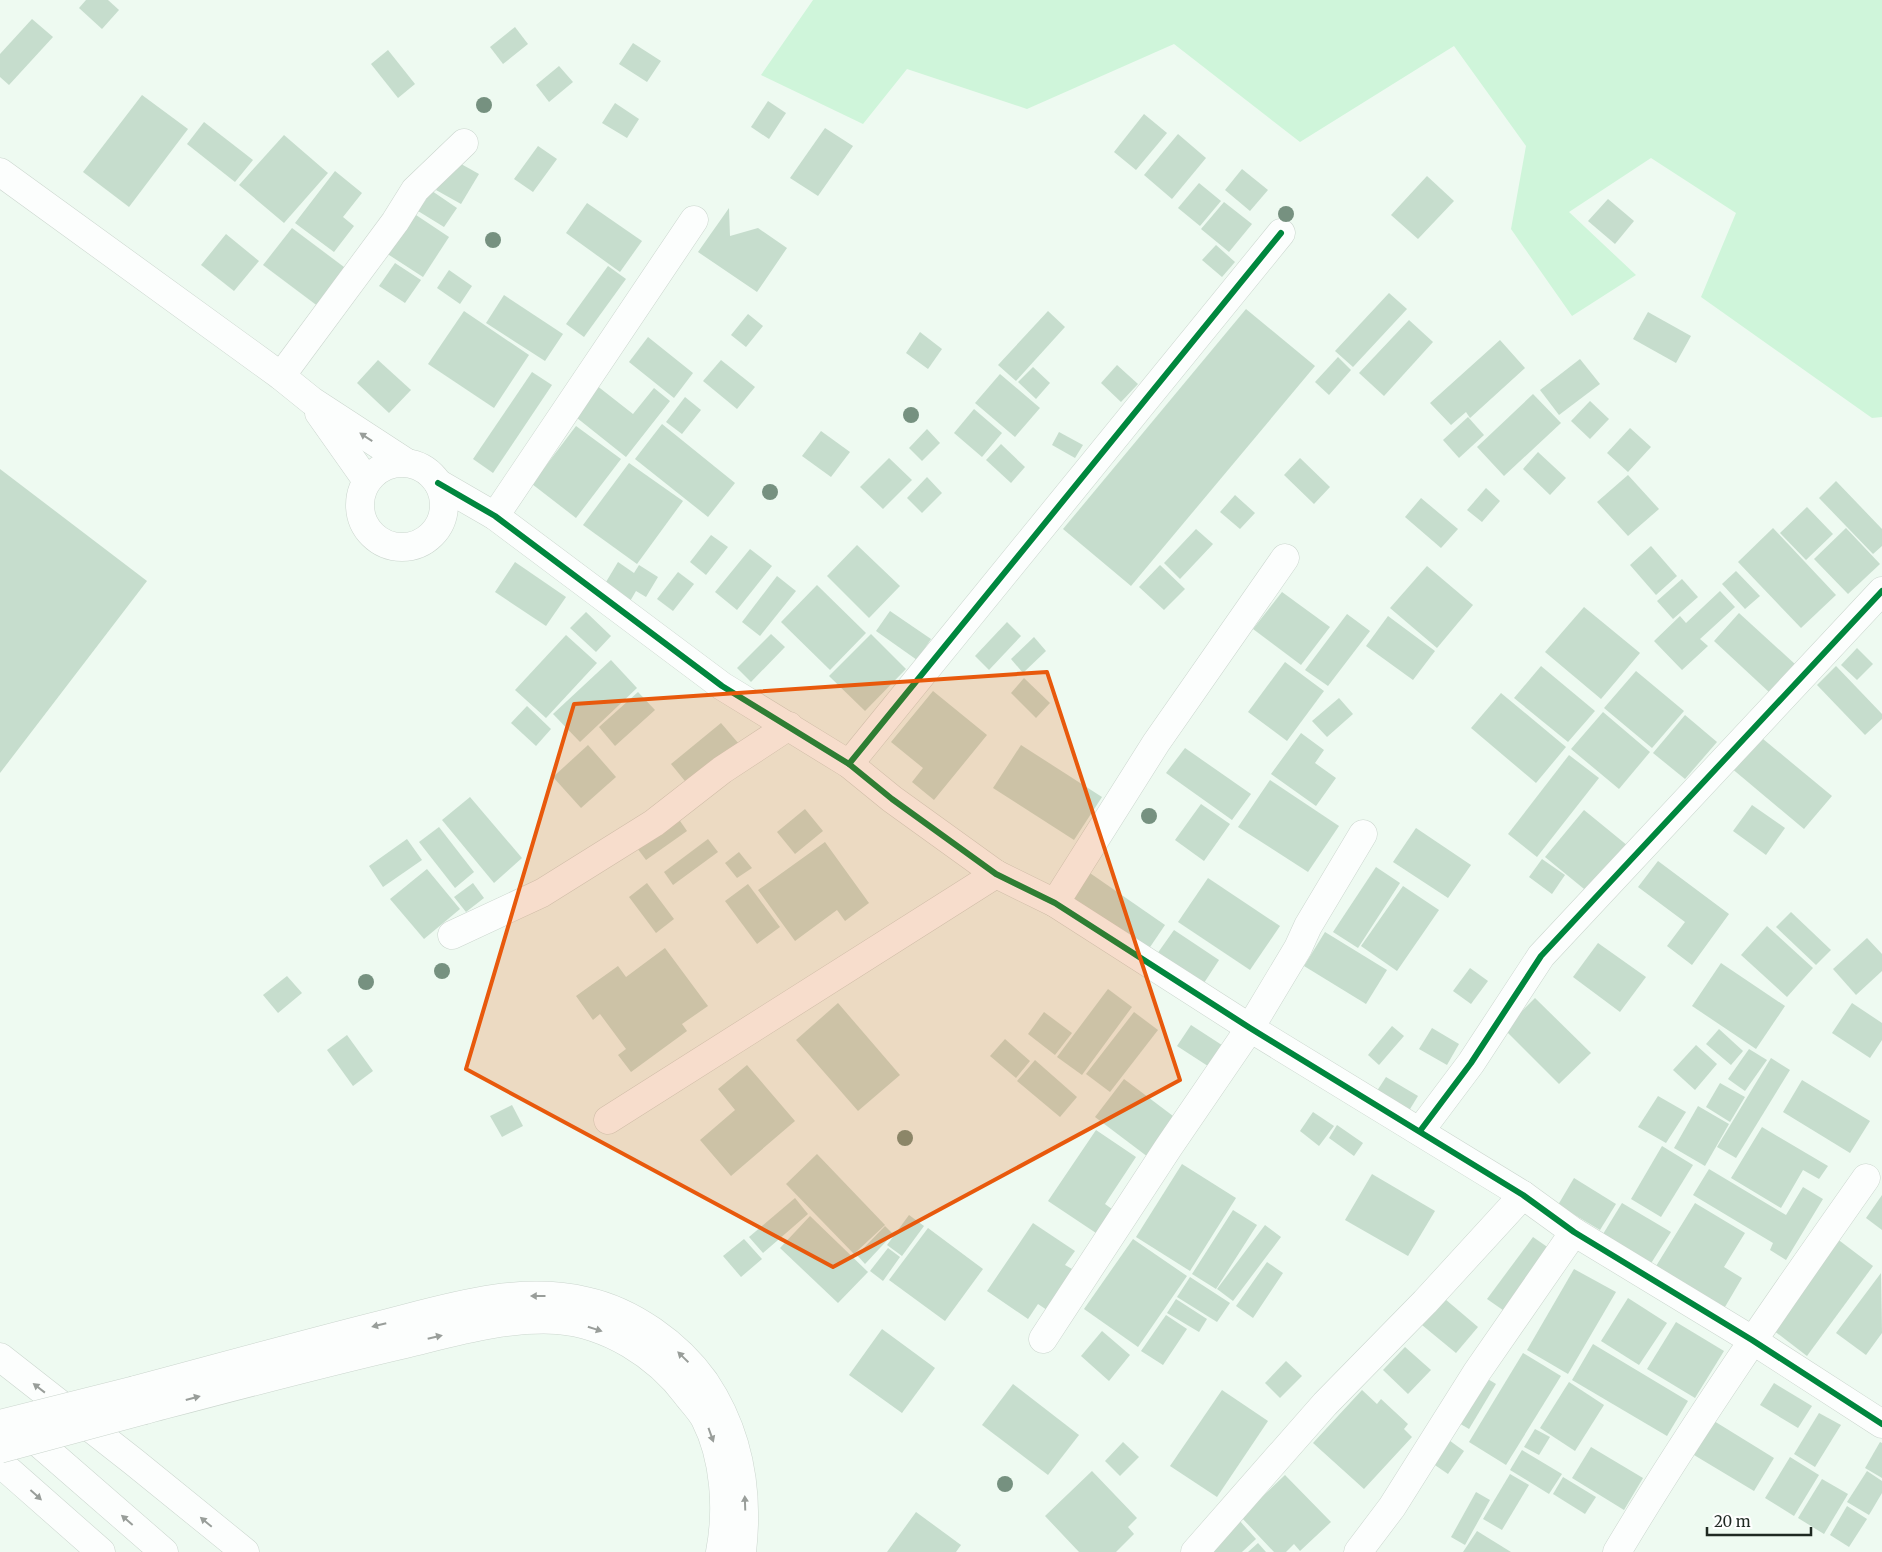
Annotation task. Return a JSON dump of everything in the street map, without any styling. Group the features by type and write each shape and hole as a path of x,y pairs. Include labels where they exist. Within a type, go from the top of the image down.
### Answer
{"main road":[{"path":"281,376 395,222 415,190 464,143"},
{"path":"0,172 281,376 312,401 407,464"},
{"path":"496,516 694,220"},
{"path":"849,764 1281,233"},
{"path":"312,401 367,481"},
{"path":"438,483 444,501 442,519 433,534 417,544 400,548 382,543 368,532 361,516 360,498 367,481 378,471 392,464 407,464 420,467 438,483 496,516 722,686 849,764 892,799 996,874 1055,903 1250,1028 1523,1195 1574,1232 1752,1340 1882,1424"},
{"path":"1055,903 1156,742 1204,670 1285,558"},
{"path":"1420,1131 1471,1063 1541,956 1882,591"},
{"path":"452,935 542,893 588,862 654,822 722,770 789,726"},
{"path":"1043,1339 1168,1148 1250,1028 1363,834"},
{"path":"608,1120 996,874"},
{"path":"1617,1552 1664,1473 1752,1340 1866,1178"},
{"path":"1195,1552 1325,1404 1425,1302 1523,1195"},
{"path":"1358,1552 1392,1507 1477,1372 1574,1232"},
{"path":"0,1449 320,1340 473,1302 514,1296 555,1296 587,1301 621,1313 648,1328 675,1349 695,1369 713,1395 738,1454 744,1488 746,1522 742,1552"},
{"path":"0,1424 140,1400 331,1361 512,1321 557,1320 595,1328 631,1344 662,1367 705,1418 718,1454 722,1479 724,1509 720,1552"},
{"path":"0,1357 245,1552"},
{"path":"0,1410 164,1552"},
{"path":"0,1462 101,1552"}],"highlighted area":[{"path":"1047,672 1180,1080 833,1267 466,1069 574,704"}],"green space":[{"path":"813,0 1882,0 1882,417 1872,418 1701,297 1736,213 1651,158 1569,212 1636,275 1572,316 1511,229 1526,146 1454,46 1300,142 1174,44 1027,109 907,69 863,124 761,75"}],"building":[{"path":"86,0 108,0 119,10 102,29 79,8"},
{"path":"32,19 53,37 9,85 0,77 0,54"},
{"path":"515,27 528,44 503,64 490,47"},
{"path":"633,43 661,61 647,82 619,64"},
{"path":"388,50 415,84 398,98 371,64"},
{"path":"559,66 573,82 549,102 536,85"},
{"path":"142,95 188,129 129,207 83,172"},
{"path":"768,101 786,113 769,139 751,127"},
{"path":"615,103 639,119 627,138 602,123"},
{"path":"1144,114 1167,133 1136,170 1114,152"},
{"path":"204,122 253,160 235,182 187,144"},
{"path":"825,128 853,146 818,196 790,178"},
{"path":"1178,134 1206,158 1172,199 1144,175"},
{"path":"284,135 328,173 284,223 239,185"},
{"path":"538,146 557,159 533,192 514,179"},
{"path":"454,160 479,174 461,204 436,190"},
{"path":"1242,169 1268,190 1250,211 1225,190"},
{"path":"335,171 362,193 343,217 354,226 334,252 295,223"},
{"path":"1427,176 1454,201 1418,239 1391,215"},
{"path":"1199,183 1221,201 1200,226 1178,208"},
{"path":"432,191 457,208 444,227 418,211"},
{"path":"1608,199 1634,221 1615,244 1588,221"},
{"path":"1224,202 1252,224 1229,252 1201,229"},
{"path":"587,203 642,241 620,272 566,233"},
{"path":"729,208 730,236 758,228 787,248 757,292 698,252"},
{"path":"413,213 449,237 423,277 386,253"},
{"path":"292,228 348,270 319,307 263,265"},
{"path":"226,234 259,261 234,291 201,265"},
{"path":"1216,245 1235,262 1222,277 1202,260"},
{"path":"395,263 421,280 405,303 379,286"},
{"path":"608,266 626,279 584,337 566,324"},
{"path":"449,270 472,286 460,304 437,288"},
{"path":"1389,293 1407,309 1353,367 1335,351"},
{"path":"504,295 563,334 545,361 486,323"},
{"path":"1246,309 1315,366 1131,586 1063,529"},
{"path":"464,311 529,355 494,408 428,364"},
{"path":"1048,311 1065,327 1016,381 998,365"},
{"path":"1648,312 1691,336 1676,363 1633,339"},
{"path":"748,314 763,326 746,347 731,335"},
{"path":"1409,320 1433,342 1384,396 1359,373"},
{"path":"920,332 942,349 928,369 906,353"},
{"path":"648,337 693,373 674,398 629,362"},
{"path":"1500,340 1525,368 1470,418 1466,412 1451,425 1430,403"},
{"path":"1338,357 1351,370 1329,395 1315,382"},
{"path":"1580,359 1600,384 1559,415 1540,390"},
{"path":"378,360 411,390 389,413 357,383"},
{"path":"721,360 755,387 737,409 703,381"},
{"path":"1117,365 1138,384 1121,402 1101,383"},
{"path":"1033,367 1050,383 1036,399 1018,382"},
{"path":"532,372 552,385 493,473 473,459"},
{"path":"1000,374 1040,408 1015,437 975,403"},
{"path":"596,385 633,414 654,388 670,401 626,457 572,414"},
{"path":"1533,394 1561,423 1504,476 1477,447"},
{"path":"685,397 701,410 682,434 666,422"},
{"path":"1590,401 1609,419 1590,439 1571,421"},
{"path":"974,409 1002,433 982,457 954,433"},
{"path":"1468,417 1484,435 1459,458 1443,440"},
{"path":"662,424 735,483 708,517 635,459"},
{"path":"576,426 621,459 576,518 532,484"},
{"path":"1630,428 1651,447 1628,472 1607,453"},
{"path":"927,429 940,443 922,461 909,448"},
{"path":"821,431 850,452 831,477 802,456"},
{"path":"1059,432 1083,445 1075,458 1052,445"},
{"path":"1001,444 1025,467 1011,483 986,460"},
{"path":"1538,452 1566,478 1550,495 1523,469"},
{"path":"889,458 912,480 883,509 860,487"},
{"path":"1300,458 1330,487 1314,504 1284,475"},
{"path":"629,463 683,501 637,564 583,525"},
{"path":"0,469 147,581 0,773"},
{"path":"1628,475 1659,509 1628,536 1597,502"},
{"path":"927,477 942,493 922,513 907,498"},
{"path":"1836,481 1882,529 1882,546 1873,554 1819,498"},
{"path":"1486,488 1500,501 1482,522 1467,510"},
{"path":"1235,495 1255,513 1240,529 1220,512"},
{"path":"1421,498 1458,529 1441,548 1405,517"},
{"path":"1807,507 1833,534 1806,560 1780,533"},
{"path":"1773,528 1836,595 1801,628 1738,562"},
{"path":"1846,528 1880,564 1848,594 1814,559"},
{"path":"1196,529 1213,544 1180,579 1164,563"},
{"path":"711,535 728,547 706,575 690,562"},
{"path":"857,545 900,586 869,618 827,576"},
{"path":"1651,546 1677,576 1656,595 1630,565"},
{"path":"750,549 772,566 737,610 715,592"},
{"path":"515,562 566,597 546,626 495,592"},
{"path":"618,562 634,573 639,565 658,577 646,597 636,591 629,603 603,587"},
{"path":"1160,565 1185,589 1164,610 1139,587"},
{"path":"1427,566 1473,605 1437,648 1390,608"},
{"path":"1736,571 1760,596 1745,609 1722,584"},
{"path":"678,572 694,584 673,611 657,599"},
{"path":"777,576 796,591 760,636 742,622"},
{"path":"1682,579 1698,597 1673,619 1657,601"},
{"path":"817,585 866,633 830,670 781,622"},
{"path":"1720,591 1735,607 1700,639 1708,646 1682,670 1654,641 1680,616 1686,623"},
{"path":"1282,592 1330,627 1301,665 1253,629"},
{"path":"1584,607 1640,653 1601,699 1545,652"},
{"path":"890,611 931,639 917,660 876,631"},
{"path":"586,612 611,636 596,652 570,628"},
{"path":"1739,613 1796,665 1770,693 1714,641"},
{"path":"1347,614 1370,631 1328,686 1305,670"},
{"path":"1388,616 1435,651 1413,680 1366,646"},
{"path":"1007,622 1021,636 989,670 975,656"},
{"path":"771,634 785,647 751,682 737,668"},
{"path":"871,634 906,669 865,711 829,676"},
{"path":"566,635 597,663 546,718 515,690"},
{"path":"1034,637 1046,651 1023,673 1011,659"},
{"path":"1857,648 1873,664 1857,680 1841,665"},
{"path":"611,660 637,688 580,742 553,714"},
{"path":"1285,662 1324,691 1287,741 1248,712"},
{"path":"1541,666 1595,711 1568,742 1514,698"},
{"path":"1836,666 1882,714 1882,719 1865,735 1817,685"},
{"path":"1636,671 1684,711 1652,748 1604,708"},
{"path":"1024,678 1050,703 1036,718 1011,693"},
{"path":"933,691 987,735 934,800 912,782 923,768 891,742"},
{"path":"638,692 655,710 615,746 599,727"},
{"path":"1501,693 1566,747 1536,783 1471,728"},
{"path":"1339,698 1353,714 1327,737 1312,721"},
{"path":"527,706 551,729 536,746 511,723"},
{"path":"1603,712 1650,752 1619,789 1571,749"},
{"path":"1685,715 1717,742 1685,779 1653,753"},
{"path":"721,723 739,744 689,786 671,764"},
{"path":"1301,733 1324,750 1315,763 1336,778 1316,806 1271,774"},
{"path":"1757,734 1832,796 1804,829 1730,767"},
{"path":"588,745 616,777 581,808 553,777"},
{"path":"1021,745 1102,797 1074,840 993,788"},
{"path":"1185,748 1251,794 1232,820 1166,773"},
{"path":"1569,755 1599,778 1537,857 1508,834"},
{"path":"1270,780 1339,826 1308,872 1238,827"},
{"path":"470,797 522,858 494,883 442,820"},
{"path":"1201,804 1230,824 1204,861 1175,840"},
{"path":"1752,805 1785,828 1766,855 1733,831"},
{"path":"805,809 823,831 795,854 777,832"},
{"path":"1584,810 1628,846 1589,893 1545,857"},
{"path":"678,818 687,831 646,860 637,848"},
{"path":"439,827 474,872 455,888 419,842"},
{"path":"1416,828 1471,865 1448,898 1393,862"},
{"path":"407,839 422,860 383,887 369,866"},
{"path":"708,839 718,852 673,885 664,872"},
{"path":"825,842 869,903 845,921 837,910 795,941 758,890"},
{"path":"739,852 752,868 737,878 725,863"},
{"path":"1542,859 1565,875 1552,894 1529,877"},
{"path":"1658,861 1729,914 1692,965 1667,946 1685,922 1638,887"},
{"path":"1376,867 1400,883 1358,948 1333,932"},
{"path":"427,869 460,909 424,939 390,899"},
{"path":"1087,871 1165,925 1146,953 1067,900"},
{"path":"1208,878 1280,926 1250,970 1178,922"},
{"path":"473,883 484,898 466,912 454,897"},
{"path":"647,883 674,919 656,933 629,897"},
{"path":"748,884 780,927 757,944 725,901"},
{"path":"1403,886 1439,910 1397,971 1361,946"},
{"path":"1791,912 1831,950 1816,965 1776,927"},
{"path":"1767,926 1813,968 1787,997 1741,955"},
{"path":"1174,930 1219,960 1202,986 1157,954"},
{"path":"1325,932 1387,970 1366,1004 1304,966"},
{"path":"1867,938 1882,954 1882,971 1856,995 1833,969"},
{"path":"1598,943 1646,977 1620,1012 1573,977"},
{"path":"665,948 708,1006 682,1024 687,1031 631,1072 618,1055 626,1049 600,1014 593,1020 576,996 618,966 626,977"},
{"path":"1721,963 1785,1006 1756,1049 1692,1006"},
{"path":"1470,968 1488,981 1471,1004 1453,991"},
{"path":"287,976 302,993 278,1013 263,995"},
{"path":"1108,989 1132,1007 1082,1075 1057,1057"},
{"path":"1535,998 1591,1053 1559,1084 1504,1029"},
{"path":"838,1003 900,1075 858,1111 796,1040"},
{"path":"1852,1003 1882,1023 1882,1040 1870,1058 1832,1033"},
{"path":"1044,1012 1072,1033 1055,1055 1028,1034"},
{"path":"1134,1012 1158,1030 1110,1092 1086,1074"},
{"path":"1191,1025 1228,1049 1214,1070 1177,1046"},
{"path":"1392,1026 1404,1036 1379,1065 1368,1055"},
{"path":"1432,1028 1459,1044 1447,1065 1419,1049"},
{"path":"1719,1029 1743,1051 1731,1065 1706,1044"},
{"path":"347,1035 373,1071 353,1086 327,1050"},
{"path":"1005,1039 1030,1061 1016,1078 990,1056"},
{"path":"1696,1045 1717,1064 1695,1090 1673,1070"},
{"path":"1749,1049 1767,1060 1745,1091 1728,1079"},
{"path":"1771,1058 1790,1070 1736,1158 1717,1147"},
{"path":"1035,1060 1077,1097 1060,1117 1017,1081"},
{"path":"747,1065 795,1121 731,1176 700,1140 735,1110 718,1089"},
{"path":"1386,1077 1418,1096 1407,1114 1375,1094"},
{"path":"1124,1079 1177,1119 1148,1157 1095,1117"},
{"path":"1802,1080 1870,1121 1850,1153 1783,1112"},
{"path":"1720,1083 1745,1097 1730,1122 1706,1107"},
{"path":"1658,1096 1686,1112 1666,1143 1638,1127"},
{"path":"512,1105 523,1126 502,1137 490,1116"},
{"path":"1698,1106 1729,1124 1705,1166 1674,1148"},
{"path":"1313,1112 1334,1126 1319,1146 1300,1131"},
{"path":"1337,1125 1363,1143 1354,1156 1329,1138"},
{"path":"1762,1127 1828,1166 1819,1179 1803,1170 1781,1208 1731,1178"},
{"path":"1096,1130 1136,1157 1105,1204 1112,1209 1096,1233 1048,1201"},
{"path":"1662,1146 1693,1165 1661,1217 1631,1199"},
{"path":"817,1154 885,1225 854,1254 786,1184"},
{"path":"1182,1164 1236,1198 1190,1271 1136,1237"},
{"path":"1709,1169 1786,1215 1803,1187 1823,1199 1786,1260 1770,1250 1773,1243 1693,1195"},
{"path":"1372,1174 1435,1211 1408,1256 1345,1220"},
{"path":"1574,1178 1616,1204 1600,1230 1558,1205"},
{"path":"1882,1195 1882,1230 1866,1218"},
{"path":"795,1198 808,1214 763,1253 749,1237"},
{"path":"1622,1203 1671,1232 1648,1268 1600,1239"},
{"path":"1695,1203 1745,1233 1724,1267 1742,1278 1722,1312 1653,1271"},
{"path":"1233,1210 1257,1225 1216,1289 1192,1274"},
{"path":"909,1215 924,1226 902,1256 887,1245"},
{"path":"810,1216 868,1272 838,1303 780,1248"},
{"path":"1033,1223 1075,1251 1065,1265 1074,1270 1047,1310 1038,1304 1028,1319 987,1291"},
{"path":"1265,1225 1281,1237 1233,1301 1217,1289"},
{"path":"885,1226 893,1234 865,1264 857,1255"},
{"path":"928,1228 983,1269 945,1321 889,1280"},
{"path":"1533,1237 1556,1253 1510,1315 1487,1299"},
{"path":"1836,1238 1873,1266 1807,1356 1769,1327"},
{"path":"744,1239 762,1259 741,1277 723,1256"},
{"path":"1133,1239 1187,1276 1138,1347 1084,1309"},
{"path":"888,1248 900,1257 883,1281 870,1271"},
{"path":"1267,1262 1283,1273 1253,1318 1236,1306"},
{"path":"1574,1269 1616,1292 1568,1374 1527,1350"},
{"path":"1881,1273 1882,1333 1866,1355 1836,1333"},
{"path":"1190,1277 1230,1303 1217,1322 1177,1297"},
{"path":"1628,1298 1667,1323 1639,1365 1601,1341"},
{"path":"1176,1299 1207,1319 1199,1332 1167,1313"},
{"path":"1445,1299 1478,1327 1456,1353 1422,1325"},
{"path":"1166,1315 1187,1329 1163,1365 1141,1351"},
{"path":"1676,1322 1724,1351 1695,1398 1647,1369"},
{"path":"882,1329 935,1368 902,1413 849,1375"},
{"path":"1102,1331 1130,1355 1109,1381 1081,1356"},
{"path":"1593,1344 1688,1401 1667,1436 1572,1380"},
{"path":"1405,1347 1431,1370 1408,1394 1383,1370"},
{"path":"1523,1353 1561,1376 1506,1465 1469,1442"},
{"path":"1286,1361 1302,1376 1280,1398 1265,1383"},
{"path":"1478,1373 1496,1384 1469,1429 1452,1419"},
{"path":"1569,1382 1604,1405 1575,1451 1540,1428"},
{"path":"1774,1383 1812,1406 1798,1428 1760,1405"},
{"path":"1013,1384 1079,1435 1048,1475 982,1425"},
{"path":"1222,1390 1268,1421 1217,1497 1170,1466"},
{"path":"1362,1390 1377,1404 1381,1399 1408,1424 1404,1429 1412,1437 1364,1489 1313,1443"},
{"path":"1819,1413 1841,1425 1815,1467 1794,1454"},
{"path":"1714,1421 1774,1458 1754,1491 1694,1455"},
{"path":"1535,1429 1550,1437 1539,1455 1524,1447"},
{"path":"1446,1438 1464,1451 1448,1474 1429,1461"},
{"path":"1123,1442 1139,1457 1120,1476 1105,1461"},
{"path":"1880,1442 1882,1443 1882,1478 1865,1468"},
{"path":"1591,1447 1643,1478 1624,1510 1572,1478"},
{"path":"1522,1450 1562,1474 1549,1494 1510,1470"},
{"path":"1790,1457 1819,1475 1794,1516 1765,1498"},
{"path":"1092,1471 1137,1518 1128,1527 1134,1534 1116,1552 1079,1552 1045,1516"},
{"path":"1867,1471 1882,1481 1882,1493 1869,1515 1847,1502"},
{"path":"1510,1474 1529,1485 1502,1530 1483,1519"},
{"path":"1285,1475 1331,1522 1300,1551 1294,1544 1286,1552 1274,1552 1241,1517"},
{"path":"1563,1477 1596,1497 1585,1514 1553,1494"},
{"path":"1822,1479 1848,1494 1824,1534 1798,1518"},
{"path":"1476,1492 1490,1500 1465,1545 1451,1537"},
{"path":"1847,1506 1867,1519 1849,1547 1830,1535"},
{"path":"916,1512 961,1545 956,1552 887,1552"},
{"path":"1238,1519 1256,1539 1242,1552 1203,1552"},
{"path":"1477,1531 1511,1552 1463,1552"},
{"path":"1258,1543 1266,1552 1248,1552"}],"cycle path":[{"path":"849,764 1281,233"},
{"path":"438,483 495,516 722,686 849,764 892,799 996,874 1055,903 1250,1028 1523,1195 1574,1232 1752,1340 1882,1424"},
{"path":"1420,1131 1471,1063 1541,956 1882,591"}]}
